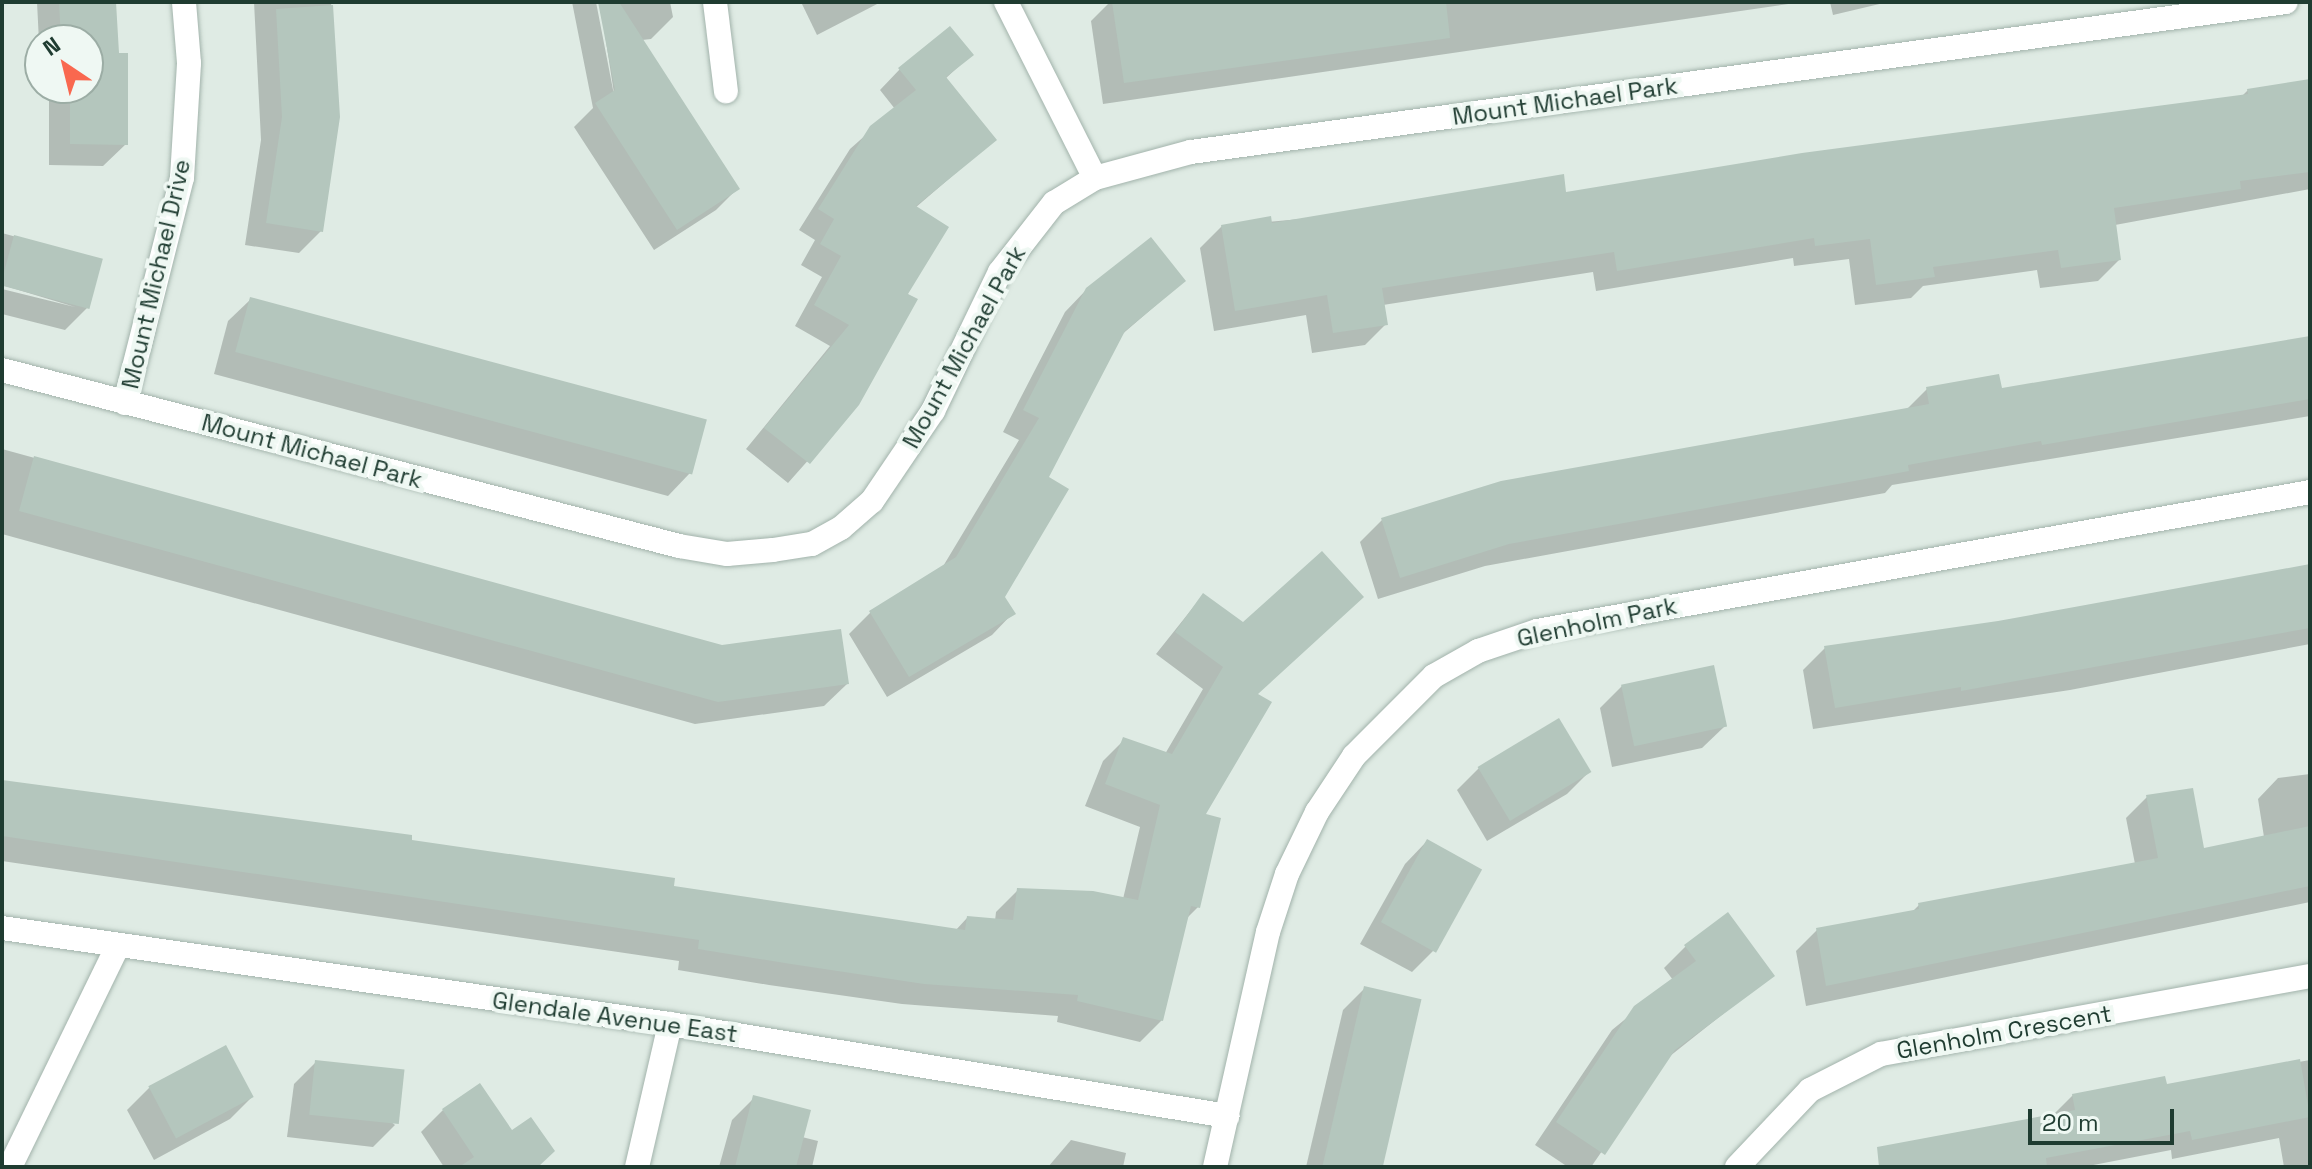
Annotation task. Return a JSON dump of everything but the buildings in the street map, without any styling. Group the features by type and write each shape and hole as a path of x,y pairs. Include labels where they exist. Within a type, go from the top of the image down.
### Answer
{"street":[{"name":"Mount Michael Drive","path":"125,403 182,178 189,63 184,2"},
{"path":"715,2 726,91"},
{"path":"1006,2 1095,178"},
{"name":"Mount Michael Park","path":"2,370 679,546 727,554 812,544 841,528 872,501 933,411 1000,272 1054,203 1095,178 1191,152 2286,2"},
{"name":"Glenholm Park","path":"1215,1167 1268,932 1287,874 1317,812 1354,756 1434,676 1478,651 1537,631 2310,492"},
{"name":"Glendale Avenue East","path":"2,928 670,1024 1227,1116"},
{"path":"10,1167 118,946"},
{"name":"Glenholm Crescent","path":"1737,1167 1810,1090 1881,1054 2310,976"},
{"path":"637,1167 670,1024"}]}
